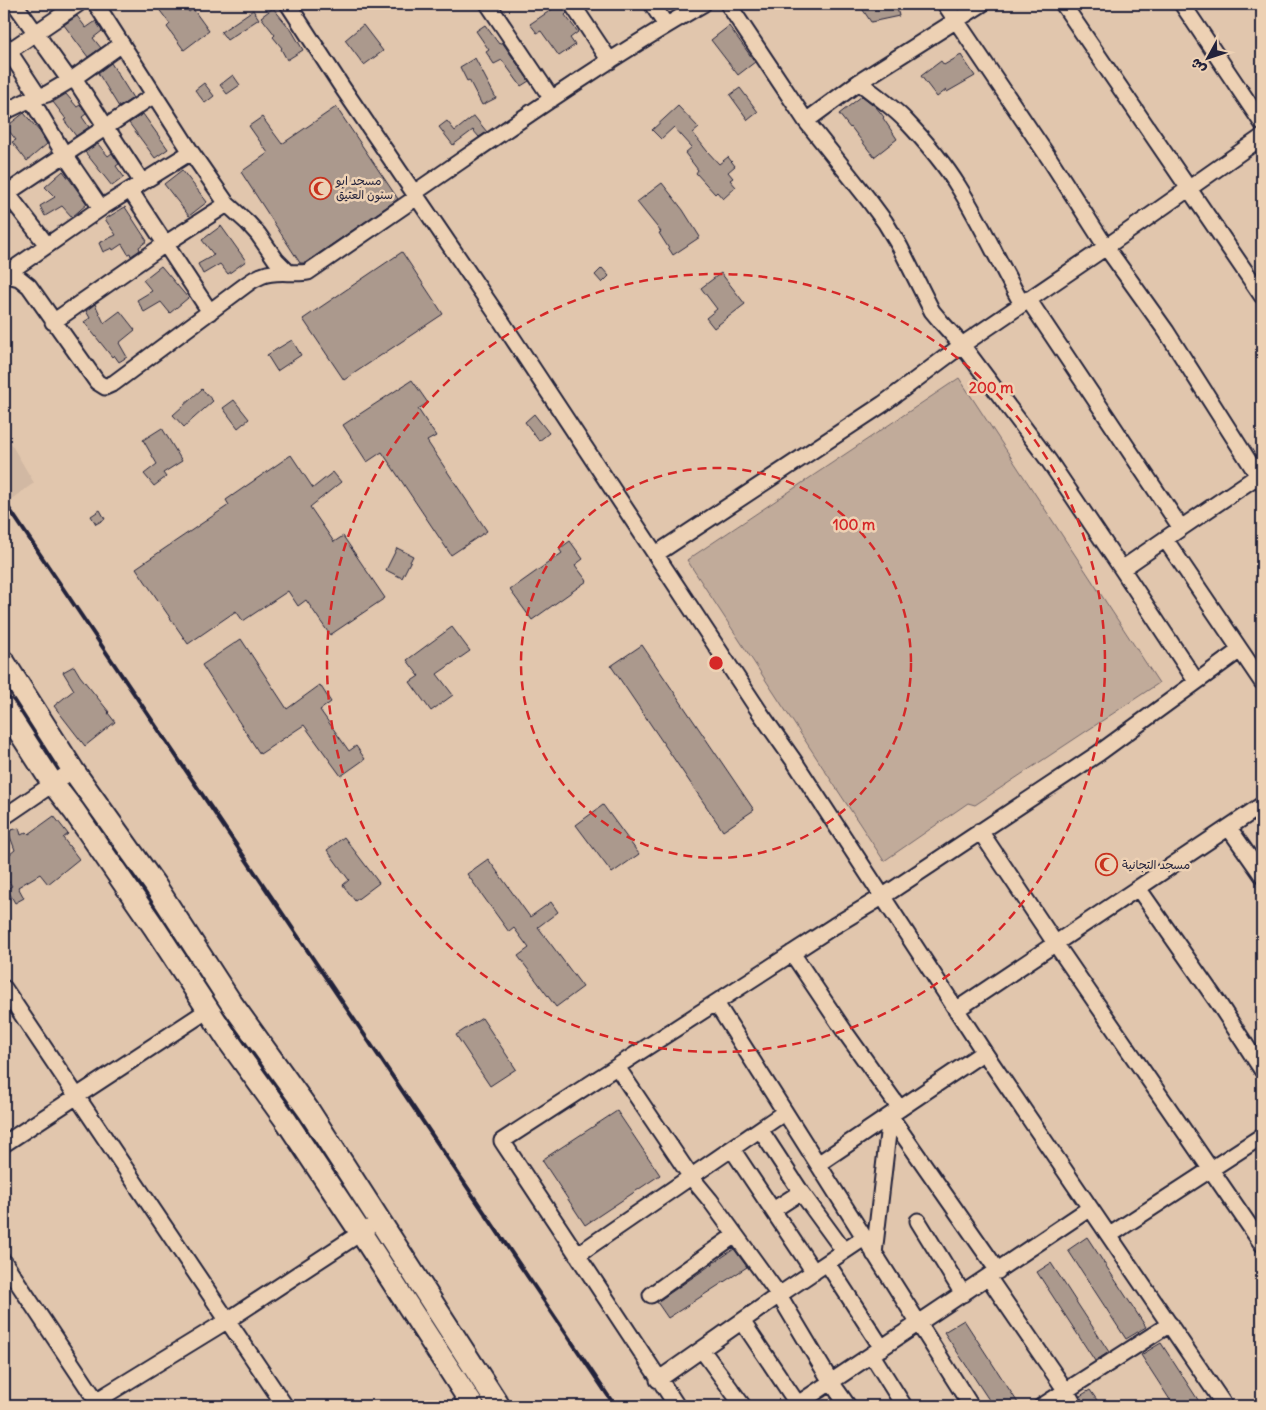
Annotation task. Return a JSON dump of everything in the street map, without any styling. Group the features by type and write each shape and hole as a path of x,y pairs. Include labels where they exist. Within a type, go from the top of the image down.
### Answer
{"main road":[{"path":"4,662 73,770 155,885 230,1001 309,1111 499,1406"},
{"path":"4,708 53,784 74,811 154,927 208,1010 287,1122 473,1406"}],"street":[{"path":"15,4 106,126 165,244 210,312"},
{"path":"78,4 36,32 6,47 64,154 101,208"},
{"path":"96,4 191,152 227,204 258,234 276,260 288,272"},
{"path":"288,4 342,87 502,322 984,1052 1225,1406"},
{"path":"488,4 552,99"},
{"path":"572,4 610,61"},
{"path":"652,4 666,25"},
{"path":"5,274 19,278 28,286 97,382 106,386 114,383 261,275 308,272 552,99 666,25 703,4"},
{"path":"728,4 806,121 885,222 900,247 932,311 962,345 1049,461 1196,681"},
{"path":"945,4 1106,248 1166,332 1261,477 1181,528 1122,569"},
{"path":"806,121 859,82 982,4"},
{"path":"1063,4 1262,296"},
{"path":"1182,4 1262,123"},
{"path":"4,112 48,94 122,44"},
{"path":"859,82 906,120 940,160 958,186 984,231 1004,272 1111,421 1181,528"},
{"path":"47,245 5,191 154,95"},
{"path":"656,554 883,404 962,345 1106,248 1262,137"},
{"path":"5,274 101,208 191,152"},
{"path":"54,322 165,244 227,204"},
{"path":"1165,539 1262,682"},
{"path":"676,1406 502,1141 834,926 882,897 1099,753 1240,650"},
{"path":"4,817 73,770"},
{"path":"956,1010 1262,805"},
{"path":"1229,828 1262,875"},
{"path":"980,831 1262,1244"},
{"path":"1138,888 1219,1004 1262,1070"},
{"path":"792,953 845,1032 895,1112 1075,1406"},
{"path":"4,988 285,1406"},
{"path":"716,1003 969,1406"},
{"path":"4,1144 208,1010"},
{"path":"818,1164 984,1052"},
{"path":"617,1067 691,1177 710,1200 779,1296 831,1382 848,1406"},
{"path":"577,1255 785,1112"},
{"path":"874,1254 895,1112"},
{"path":"763,1134 801,1192 844,1251"},
{"path":"1110,1235 1262,1136"},
{"path":"732,1149 814,1272"},
{"path":"773,1210 801,1192"},
{"path":"742,1321 797,1405 1090,1208"},
{"path":"4,1262 98,1404 379,1220"},
{"path":"918,1221 963,1294"},
{"path":"651,1295 735,1235"},
{"path":"658,1380 864,1238"},
{"path":"827,1263 877,1351 904,1406"},
{"path":"1042,1406 1170,1324"},
{"path":"702,1350 743,1406"}],"shaded area":[{"path":"959,378 1159,683 975,805 968,803 884,861 687,560"},
{"path":"4,432 34,483 4,504"}],"building":[{"path":"155,4 183,4 189,12 193,9 209,31 184,50 167,27 170,24"},
{"path":"560,4 563,4 567,13 565,15 578,32 570,38 575,45 559,56 541,31 537,33 530,24"},
{"path":"859,4 879,4 882,8 896,4 899,16 871,22"},
{"path":"273,8 292,31 303,50 287,60 282,48 273,37 275,35 261,17"},
{"path":"253,10 259,19 227,40 221,32"},
{"path":"77,16 86,28 96,21 102,31 93,38 101,48 88,57 64,25"},
{"path":"363,25 383,51 364,65 345,40"},
{"path":"485,25 499,44 502,42 529,81 521,86 502,60 494,64 486,52 489,50 476,31"},
{"path":"729,26 755,62 738,75 711,40"},
{"path":"961,55 975,76 947,92 946,90 937,97 921,76 941,61 944,65"},
{"path":"475,58 496,98 482,105 460,67"},
{"path":"111,63 133,98 119,107 98,73"},
{"path":"233,75 240,85 227,94 220,85"},
{"path":"204,83 214,96 205,103 195,90"},
{"path":"740,88 758,112 748,120 730,95"},
{"path":"66,94 77,107 80,105 86,114 82,117 89,127 76,136 53,102"},
{"path":"862,96 876,107 897,139 874,157 839,114"},
{"path":"678,106 699,128 693,133 719,164 728,157 735,166 728,172 733,178 730,180 736,187 723,199 717,192 715,194 696,173 698,170 685,153 692,147 674,127 661,139 652,130"},
{"name":"مسجد ابو سنون العتيق","path":"336,107 398,199 305,263 300,263 241,172 268,153 249,126 262,117 282,144"},
{"path":"24,113 40,132 47,144 27,161 12,142 16,140 6,127"},
{"path":"143,114 168,149 155,158 129,123"},
{"path":"474,116 487,132 479,137 473,130 453,145 439,127 447,121 455,131"},
{"path":"98,144 108,156 112,153 119,164 116,166 124,177 112,186 85,152"},
{"path":"182,170 207,202 189,216 164,184"},
{"path":"63,171 87,204 72,217 62,206 45,216 40,206 55,197 45,187"},
{"path":"662,183 683,210 700,237 673,255 659,233 661,232 637,202"},
{"path":"4,206 12,214 4,220"},
{"path":"125,207 147,241 139,247 140,250 131,256 122,244 113,250 112,248 103,252 99,243 116,235 105,219"},
{"path":"221,226 246,261 228,274 220,264 203,274 198,264 214,255 202,240"},
{"path":"402,252 443,314 344,380 303,319"},
{"path":"161,266 188,298 170,313 161,302 144,312 137,300 152,291 143,280"},
{"path":"602,268 609,276 602,283 595,275"},
{"path":"721,273 745,304 714,328 706,318 717,309 701,288"},
{"path":"95,304 104,323 120,311 135,330 119,343 127,357 119,362 114,355 112,357 84,322 90,318 86,311"},
{"path":"292,340 301,355 277,371 267,355"},
{"path":"412,380 428,403 418,409 436,436 427,441 487,531 451,555 382,452 367,462 343,425"},
{"path":"202,389 213,401 184,427 173,415"},
{"path":"234,400 249,419 238,428 223,408"},
{"path":"534,414 549,433 539,441 525,422"},
{"path":"162,428 182,461 163,473 166,477 154,486 144,474 157,464 143,440"},
{"path":"291,455 313,488 333,472 341,482 310,507 334,542 343,536 385,598 330,635 306,600 298,606 288,591 243,621 236,611 188,644 136,568 229,505 226,500"},
{"path":"100,510 105,519 96,524 91,516"},
{"path":"570,541 583,559 575,565 587,581 532,620 510,590 562,553 559,549"},
{"path":"397,548 413,556 402,578 386,570"},
{"path":"452,627 470,651 437,674 453,695 431,711 410,682 419,676 407,660"},
{"path":"241,639 287,709 320,685 331,702 320,710 349,751 356,746 365,759 341,776 304,725 260,754 202,665"},
{"path":"642,645 754,810 723,831 611,666"},
{"path":"74,666 115,722 85,746 54,706 74,690 63,672"},
{"path":"603,805 639,854 612,873 576,825"},
{"path":"54,816 68,834 63,838 79,859 48,884 40,874 18,887 24,898 15,903 7,889 12,886 4,875 4,859 15,850 8,831 19,828 21,835 27,832 29,834"},
{"path":"344,837 379,883 355,901 343,885 349,880 327,850"},
{"path":"488,859 530,917 551,902 558,912 538,927 583,987 556,1007 518,956 529,948 514,928 509,932 467,874"},
{"path":"482,1018 516,1069 490,1086 456,1035"},
{"path":"617,1111 660,1175 585,1225 542,1160"},
{"path":"1087,1237 1146,1327 1126,1339 1068,1250"},
{"path":"734,1249 747,1267 668,1318 657,1302"},
{"path":"1051,1263 1109,1352 1095,1361 1037,1272"},
{"path":"964,1320 1020,1406 993,1406 944,1332"},
{"path":"1161,1343 1202,1406 1174,1406 1141,1355"},
{"path":"1090,1390 1101,1406 1084,1406 1080,1396"}],"railway":[{"path":"4,501 615,1406"}],"place":[{"name":"مسجد ابو سنون العتيق","path":"320,188"},
{"name":"مسجد التجانية","path":"1106,865"}]}
